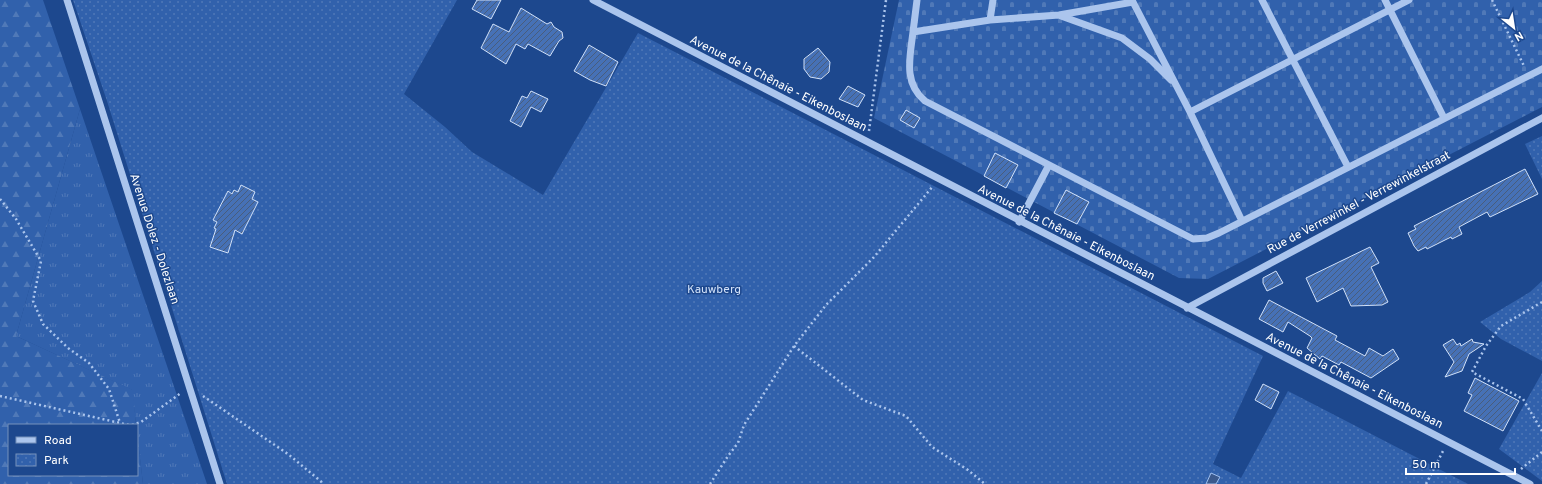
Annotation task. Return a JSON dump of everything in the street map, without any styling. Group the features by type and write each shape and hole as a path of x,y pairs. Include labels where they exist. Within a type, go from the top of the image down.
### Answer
{"street":[{"name":"Avenue Dolez - Dolezlaan","path":"67,0 220,484"},
{"name":"Avenue de la Chênaie - Eikenboslaan","path":"593,0 1019,222 1530,484"},
{"path":"917,0 909,75 912,86 918,95 925,101 1193,239 1207,238 1242,221 1542,69"},
{"path":"990,20 993,0"},
{"path":"1262,0 1348,167"},
{"path":"1385,0 1444,118"},
{"path":"1190,112 1409,0"},
{"path":"913,32 990,20 1059,15 1134,1 1190,112 1242,221"},
{"path":"1059,15 1122,38 1150,59 1176,85"},
{"name":"Rue de Verrewinkel - Verrewinkelstraat","path":"1187,308 1542,118"},
{"path":"1019,222 1049,165"}],"path":[{"path":"868,143 886,0"},
{"path":"1492,0 1529,76"},
{"path":"710,484 738,443 744,425 794,346 826,305 874,257 938,180"},
{"path":"0,199 16,219 41,261 33,301 43,324 68,348 89,363 93,368 109,389 120,423"},
{"path":"1542,302 1501,326 1486,346 1472,372 1523,399 1542,431"},
{"path":"794,346 863,400 906,416 932,446 968,470 985,484"},
{"path":"134,424 141,422 178,394 190,388"},
{"path":"193,397 203,395 288,454 324,484"},
{"path":"0,396 125,424"},
{"path":"1426,484 1448,441"},
{"path":"1516,476 1522,467 1542,452"}],"green space":[{"path":"0,0 43,0 80,109 16,336 133,390 136,424 8,424 8,476 138,476 138,440 143,484 0,484"},
{"name":"Kauwberg","path":"73,0 457,0 404,94 445,127 472,152 543,195 638,33 1263,356 1213,464 1241,478 1288,391 1468,484 227,484 107,101"},
{"path":"899,0 1542,0 1542,107 1208,279 1179,278 874,118"},
{"path":"80,109 207,484 143,484 138,441 138,424 136,424 132,390 16,336"},
{"path":"1542,136 1542,179 1525,144"},
{"path":"1542,281 1542,361 1501,339 1480,322 1530,292"},
{"path":"1542,373 1542,481 1499,449"}],"water":[{"path":"1211,473 1220,477 1216,484 1206,484"}],"building":[{"path":"477,0 501,0 491,19 472,9"},
{"path":"521,8 547,24 551,22 554,27 562,32 563,38 559,41 550,56 528,44 525,49 516,44 506,64 481,48 493,24 509,32"},
{"path":"589,45 618,62 606,86 590,80 574,71"},
{"path":"818,48 830,62 829,72 821,79 810,77 804,69 804,59"},
{"path":"848,86 865,95 858,107 839,99"},
{"path":"531,91 548,99 541,112 531,107 521,127 510,121 522,96 527,98"},
{"path":"906,110 920,118 914,128 900,120"},
{"path":"995,153 1018,165 1006,188 984,176"},
{"path":"1525,169 1538,194 1490,217 1487,212 1459,227 1462,234 1452,239 1451,237 1427,249 1426,247 1418,251 1414,246 1408,233 1416,229 1414,226"},
{"path":"241,185 255,192 252,199 258,202 242,234 235,230 228,253 210,247 216,229 214,228 217,222 213,220 228,191 232,194 234,190 238,192"},
{"path":"1066,190 1089,202 1077,224 1054,213"},
{"path":"1370,247 1379,263 1371,267 1388,302 1382,305 1351,306 1343,288 1317,302 1306,278"},
{"path":"1276,271 1283,283 1267,291 1263,283 1263,278"},
{"path":"1269,300 1337,336 1335,340 1365,356 1369,348 1383,356 1393,349 1399,359 1371,378 1341,362 1339,365 1322,356 1320,359 1307,348 1312,338 1310,336 1288,322 1283,332 1259,319"},
{"path":"1453,339 1457,345 1460,343 1461,346 1472,339 1473,342 1484,344 1469,354 1462,371 1445,377 1454,362 1443,345"},
{"path":"1475,378 1519,401 1503,431 1464,411 1472,395 1468,393"},
{"path":"1263,384 1279,392 1271,409 1255,400"}]}
